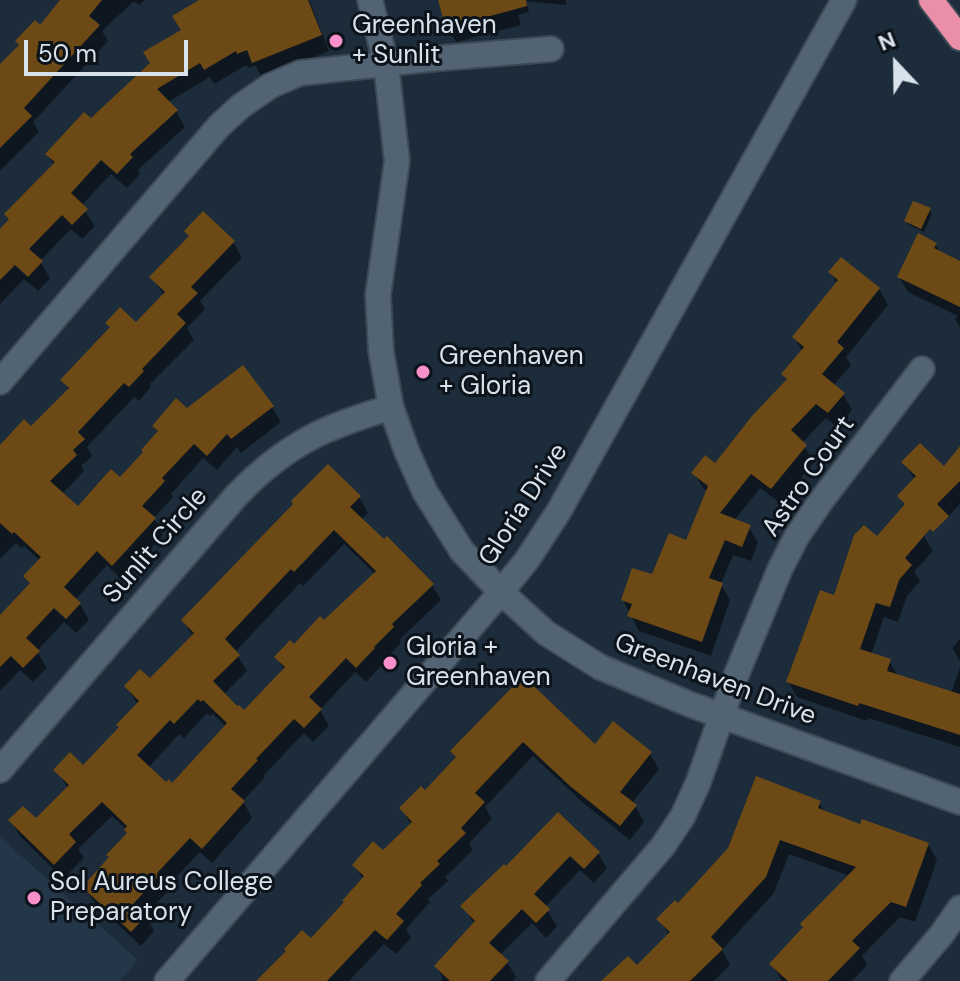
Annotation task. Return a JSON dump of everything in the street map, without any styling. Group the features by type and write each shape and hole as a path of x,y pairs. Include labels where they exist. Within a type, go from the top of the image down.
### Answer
{"highway":[{"path":"931,0 960,38"}],"street":[{"name":"Greenhaven Drive","path":"370,0 386,64 397,161 378,295 381,351 391,407 407,452 425,492 462,551 546,633 600,667 721,715 960,802"},
{"name":"Gloria Drive","path":"167,981 527,560 559,511 843,1"},
{"path":"0,382 219,126 270,86 300,73 551,49"},
{"name":"Astro Court","path":"548,981 663,846 676,826 698,783 735,678 797,536 922,369"},
{"name":"Sunlit Circle","path":"0,770 253,478 281,455 312,436 391,407"},
{"path":"902,981 960,908"}],"shaded area":[{"name":"Sol Aureus College Preparatory","path":"0,837 138,960 120,981 0,981"}],"building":[{"path":"60,0 102,0 89,16 100,25 24,108 32,116 0,148 0,64 19,45 15,41 35,20 40,25"},
{"path":"199,0 308,0 322,35 252,63 247,50 237,54 236,51 204,70 200,63 157,89 178,110 130,154 133,157 117,174 101,160 71,193 88,209 72,225 62,215 29,249 43,261 28,277 15,265 0,280 0,229 9,219 4,214 55,162 45,154 84,112 91,118 150,63 143,52 181,30 172,16"},
{"path":"438,0 526,0 527,6 446,28"},
{"path":"913,201 931,208 921,229 904,221"},
{"path":"203,211 235,241 191,287 198,293 177,314 186,323 129,387 124,383 78,432 85,439 73,450 77,455 50,481 78,506 111,469 120,477 143,452 141,450 158,431 152,426 176,398 187,408 243,365 274,406 231,439 227,434 207,456 194,444 162,478 165,481 142,506 156,518 112,566 97,551 64,587 81,603 66,619 54,608 26,638 40,651 23,668 11,656 0,667 0,615 30,583 23,576 41,557 0,523 0,445 24,419 31,426 69,388 60,380 110,327 105,323 120,307 136,322 165,292 149,277 189,236 184,231"},
{"path":"918,233 937,243 934,248 960,261 960,307 897,277"},
{"path":"841,257 880,288 837,342 844,348 822,374 845,393 828,413 816,404 791,430 807,445 771,489 751,474 720,513 751,525 742,547 725,540 709,578 723,583 702,642 627,616 632,604 621,600 632,568 652,574 669,533 686,540 708,486 691,473 705,455 715,463 752,416 787,379 781,374 804,347 792,337 838,280 828,272"},
{"path":"920,443 944,466 960,446 960,481 937,504 949,516 933,532 930,529 905,558 912,565 899,580 890,607 876,603 860,649 891,659 887,671 960,694 960,735 786,682 820,590 834,595 854,535 864,525 877,536 905,504 897,496 916,476 901,462"},
{"path":"328,464 361,496 350,507 384,539 387,536 434,584 392,624 394,627 356,668 346,658 309,697 322,709 304,728 294,719 256,759 231,789 245,801 202,849 190,838 157,873 160,875 134,903 147,915 131,932 82,887 127,833 124,830 127,826 102,802 69,834 76,842 54,865 8,820 23,806 36,818 69,785 53,770 70,752 83,765 119,727 116,725 139,701 124,686 140,669 150,678 194,633 181,620 293,504 291,501","holes":["334,530 376,571 324,620 320,616 294,644 290,640 274,657 285,667 244,710 213,681 240,655 225,639 291,569 294,572","198,699 203,700 227,723 172,783 169,779 166,782 137,755 170,720 174,724"]},
{"path":"523,676 595,744 613,721 652,752 620,792 637,805 620,826 570,786 523,742 475,793 485,802 461,828 466,833 437,861 440,864 420,883 422,885 396,914 404,921 387,940 375,930 327,981 256,981 302,930 311,938 344,902 364,876 352,865 373,841 383,850 412,822 399,808 421,786 425,790 456,757 450,751"},
{"path":"756,776 821,801 818,808 860,824 862,819 929,843 906,907 891,902 852,941 860,948 828,981 788,981 769,964 803,927 800,924 856,867 780,840 766,877 711,937 723,949 690,981 601,981 628,956 637,965 670,932 656,919 675,900 678,903 728,848"},
{"path":"558,812 600,852 584,869 570,856 534,894 550,909 536,923 522,909 489,943 509,961 490,981 450,981 434,966 475,921 460,906 504,864 506,866"}],"place":[{"name":"Greenhaven + Sunlit","path":"336,41"},
{"name":"Greenhaven + Gloria","path":"423,372"},
{"name":"Gloria + Greenhaven","path":"390,663"},
{"name":"Sol Aureus College Preparatory","path":"34,898"}]}
